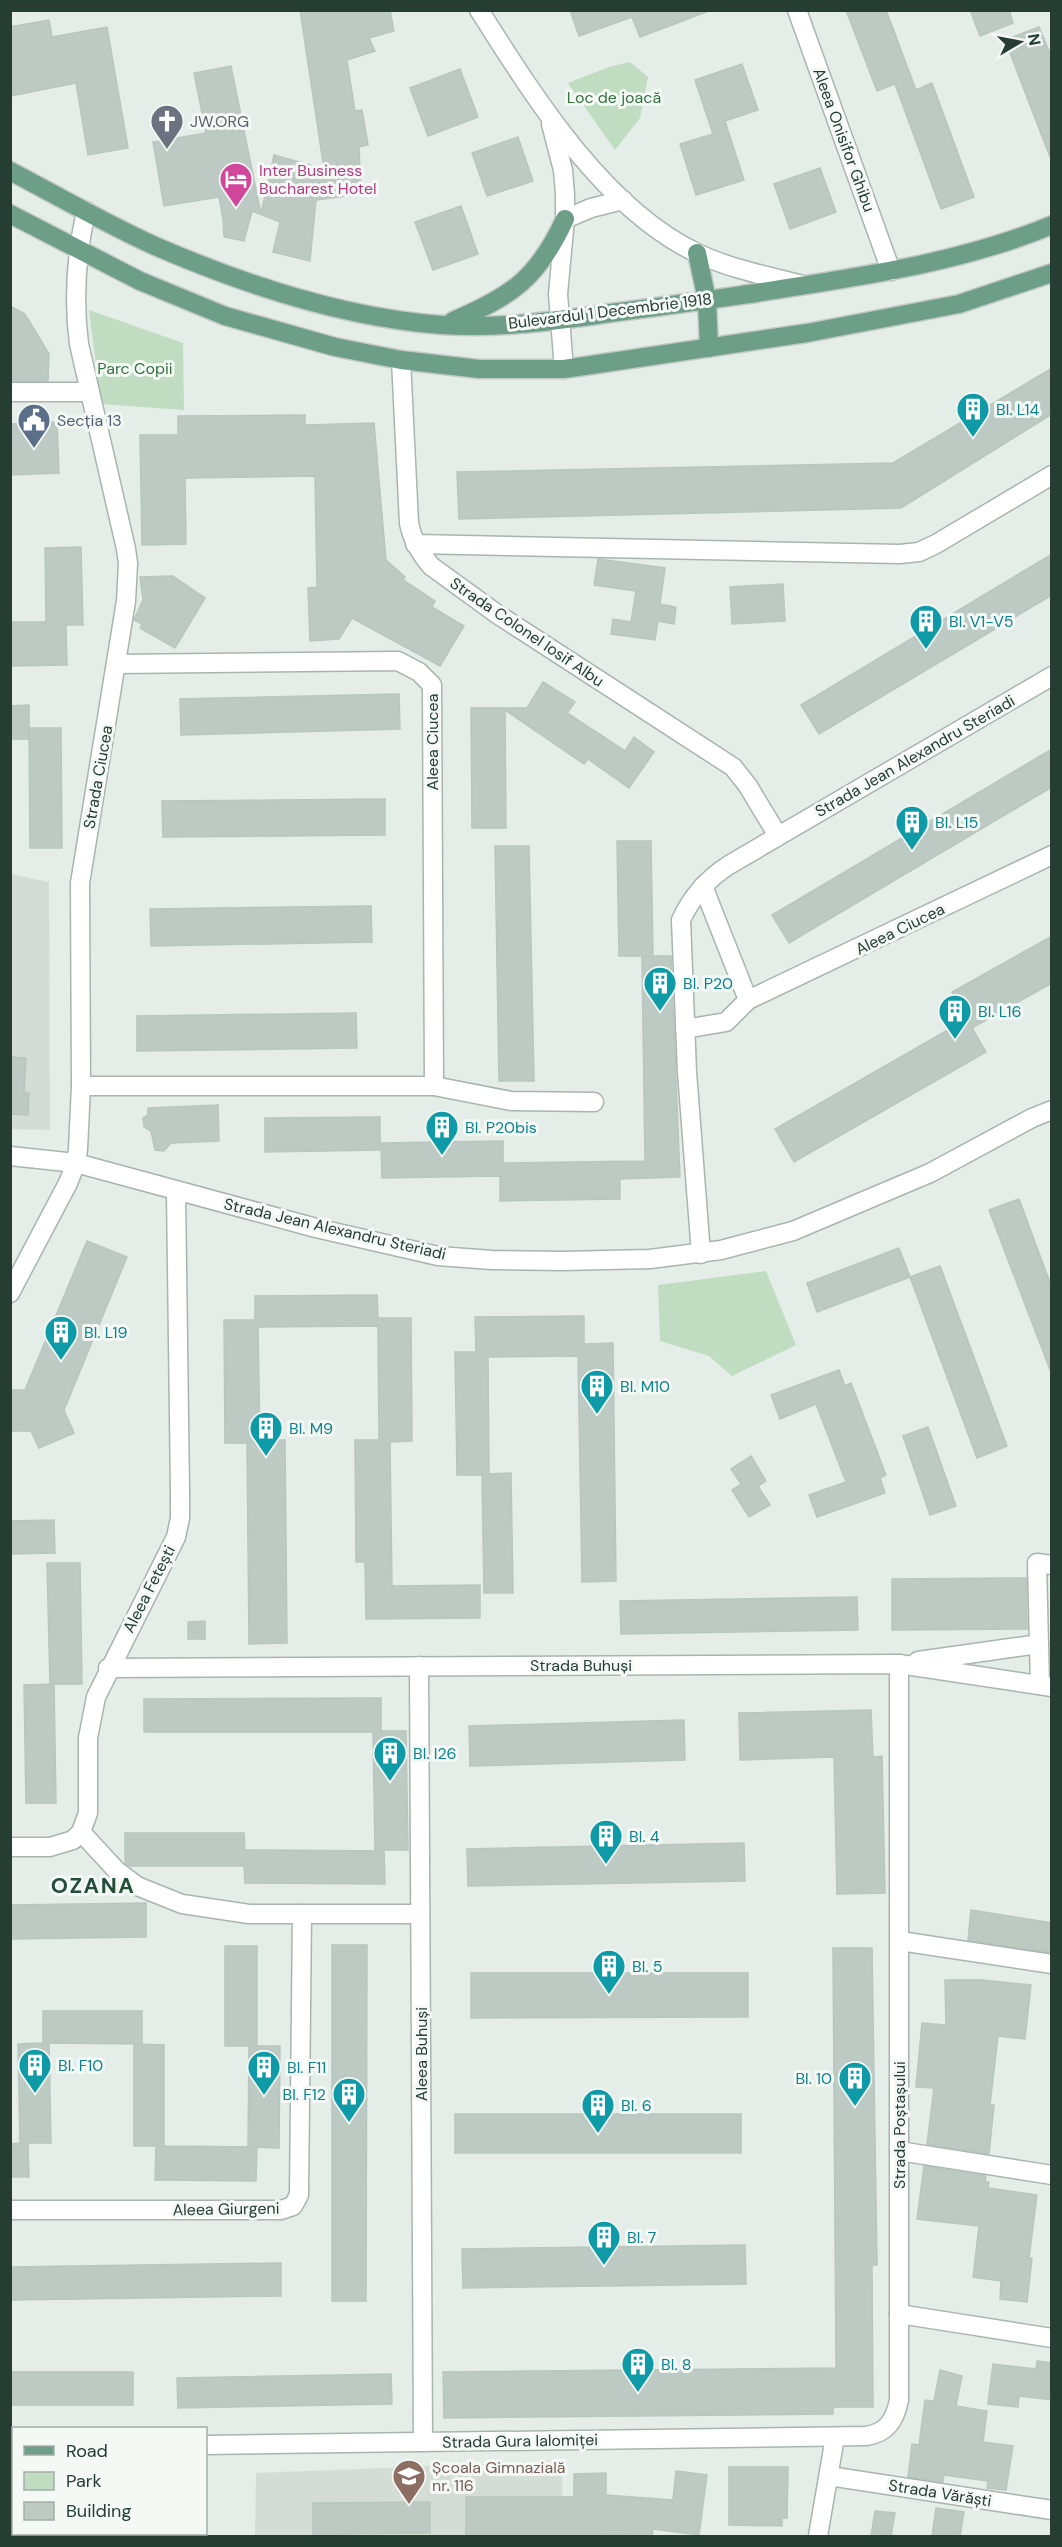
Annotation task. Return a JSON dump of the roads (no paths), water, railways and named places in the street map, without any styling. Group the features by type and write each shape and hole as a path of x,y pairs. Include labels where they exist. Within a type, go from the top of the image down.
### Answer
{"main road":[{"name":"Bulevardul 1 Decembrie 1918","path":"10,171 154,246 240,280 343,309 404,321 445,325 509,324 559,320 803,285 891,270 975,251 1052,225"},
{"path":"10,214 140,281 225,316 335,348 401,360 489,369 564,369 709,348 929,311 987,297 1052,273"},
{"path":"445,325 495,301 530,277 554,244 565,219"},
{"path":"697,253 707,300 709,348"}],"street":[{"path":"479,10 549,116 578,152 623,200 662,232 697,253 737,268 803,285"},
{"name":"Aleea Onisifor Ghibu","path":"797,10 891,270"},
{"path":"549,116 563,170 565,219 558,294 564,369"},
{"path":"565,219 591,208 623,200"},
{"name":"Strada Ciucea","path":"10,1293 76,1163 80,1136 81,1086 80,883 126,601 128,563 76,318 78,251 86,211"},
{"name":"Strada Colonel Iosif Albu","path":"401,360 409,524 415,544 431,566 497,614 733,767 748,786 778,836"},
{"path":"10,392 90,392"},
{"path":"415,544 900,554 919,552 1052,475"},
{"name":"Aleea Ciucea","path":"117,664 398,661 419,672 432,685 434,1086"},
{"name":"Strada Jean Alexandru Steriadi","path":"778,836 1052,676"},
{"path":"701,1254 685,1029 681,920 689,903 714,875 778,836"},
{"name":"Aleea Ciucea","path":"685,1029 726,1022 748,1000 1052,855"},
{"path":"703,886 748,1000"},
{"path":"81,1086 434,1086 511,1101 594,1102"},
{"name":"Strada Jean Alexandru Steriadi","path":"1032,1118 1052,1097"},
{"name":"Strada Jean Alexandru Steriadi","path":"10,1156 76,1163 327,1231 438,1256 563,1261 650,1259 701,1254 771,1238 832,1216 930,1173 1032,1118 1052,1110"},
{"name":"Aleea Fetești","path":"81,1832 88,1813 87,1775 90,1722 96,1697 108,1668 167,1557 176,1537 180,1518 177,1191"},
{"path":"1044,1564 1039,1644 1046,1686"},
{"path":"899,1664 1039,1644"},
{"name":"Strada Buhuși","path":"108,1668 899,1664 1046,1686"},
{"name":"Strada Poștașului","path":"836,2437 875,2435 885,2430 896,2414 899,2400 899,1664"},
{"name":"Aleea Buhuși","path":"419,1666 423,2442"},
{"path":"10,1847 56,1846 73,1840 81,1832 117,1871 137,1886 160,1897 210,1910 249,1914 420,1914"},
{"name":"Aleea Giurgeni","path":"10,2210 281,2210 293,2206 299,2195 302,1914"},
{"path":"900,1941 1052,1964"},
{"path":"899,2151 1052,2175"},
{"path":"899,2314 1052,2338"},
{"path":"818,2536 836,2437"},
{"name":"Strada Gura Ialomiței","path":"207,2445 836,2437"},
{"name":"Strada Vărăști","path":"830,2476 1052,2510"}],"place":[{"name":"JW.ORG","path":"167,150"},
{"name":"Inter Business Bucharest Hotel","path":"236,208"},
{"name":"Bl. L14","path":"973,438"},
{"name":"Secția 13","path":"34,449"},
{"name":"Bl. V1-V5","path":"926,650"},
{"name":"Bl. L15","path":"912,851"},
{"name":"Bl. P20","path":"660,1012"},
{"name":"Bl. L16","path":"955,1040"},
{"name":"Bl. P20bis","path":"442,1156"},
{"name":"Bl. L19","path":"61,1361"},
{"name":"Bl. M10","path":"597,1415"},
{"name":"Bl. M9","path":"266,1457"},
{"name":"Bl. I26","path":"390,1782"},
{"name":"Bl. 4","path":"606,1865"},
{"name":"Bl. 5","path":"609,1995"},
{"name":"Bl. F10","path":"35,2094"},
{"name":"Bl. F11","path":"264,2096"},
{"name":"Bl. 10","path":"855,2107"},
{"name":"Bl. F12","path":"349,2123"},
{"name":"Bl. 6","path":"598,2134"},
{"name":"Bl. 7","path":"604,2266"},
{"name":"Bl. 8","path":"638,2393"},
{"name":"Școala Gimnazială nr. 116","path":"409,2505"}],"district":[{"name":"OZANA","path":"93,1885"}],"park label":[{"name":"Loc de joacă","path":"614,97"},
{"name":"Parc Copii","path":"135,368"}]}
